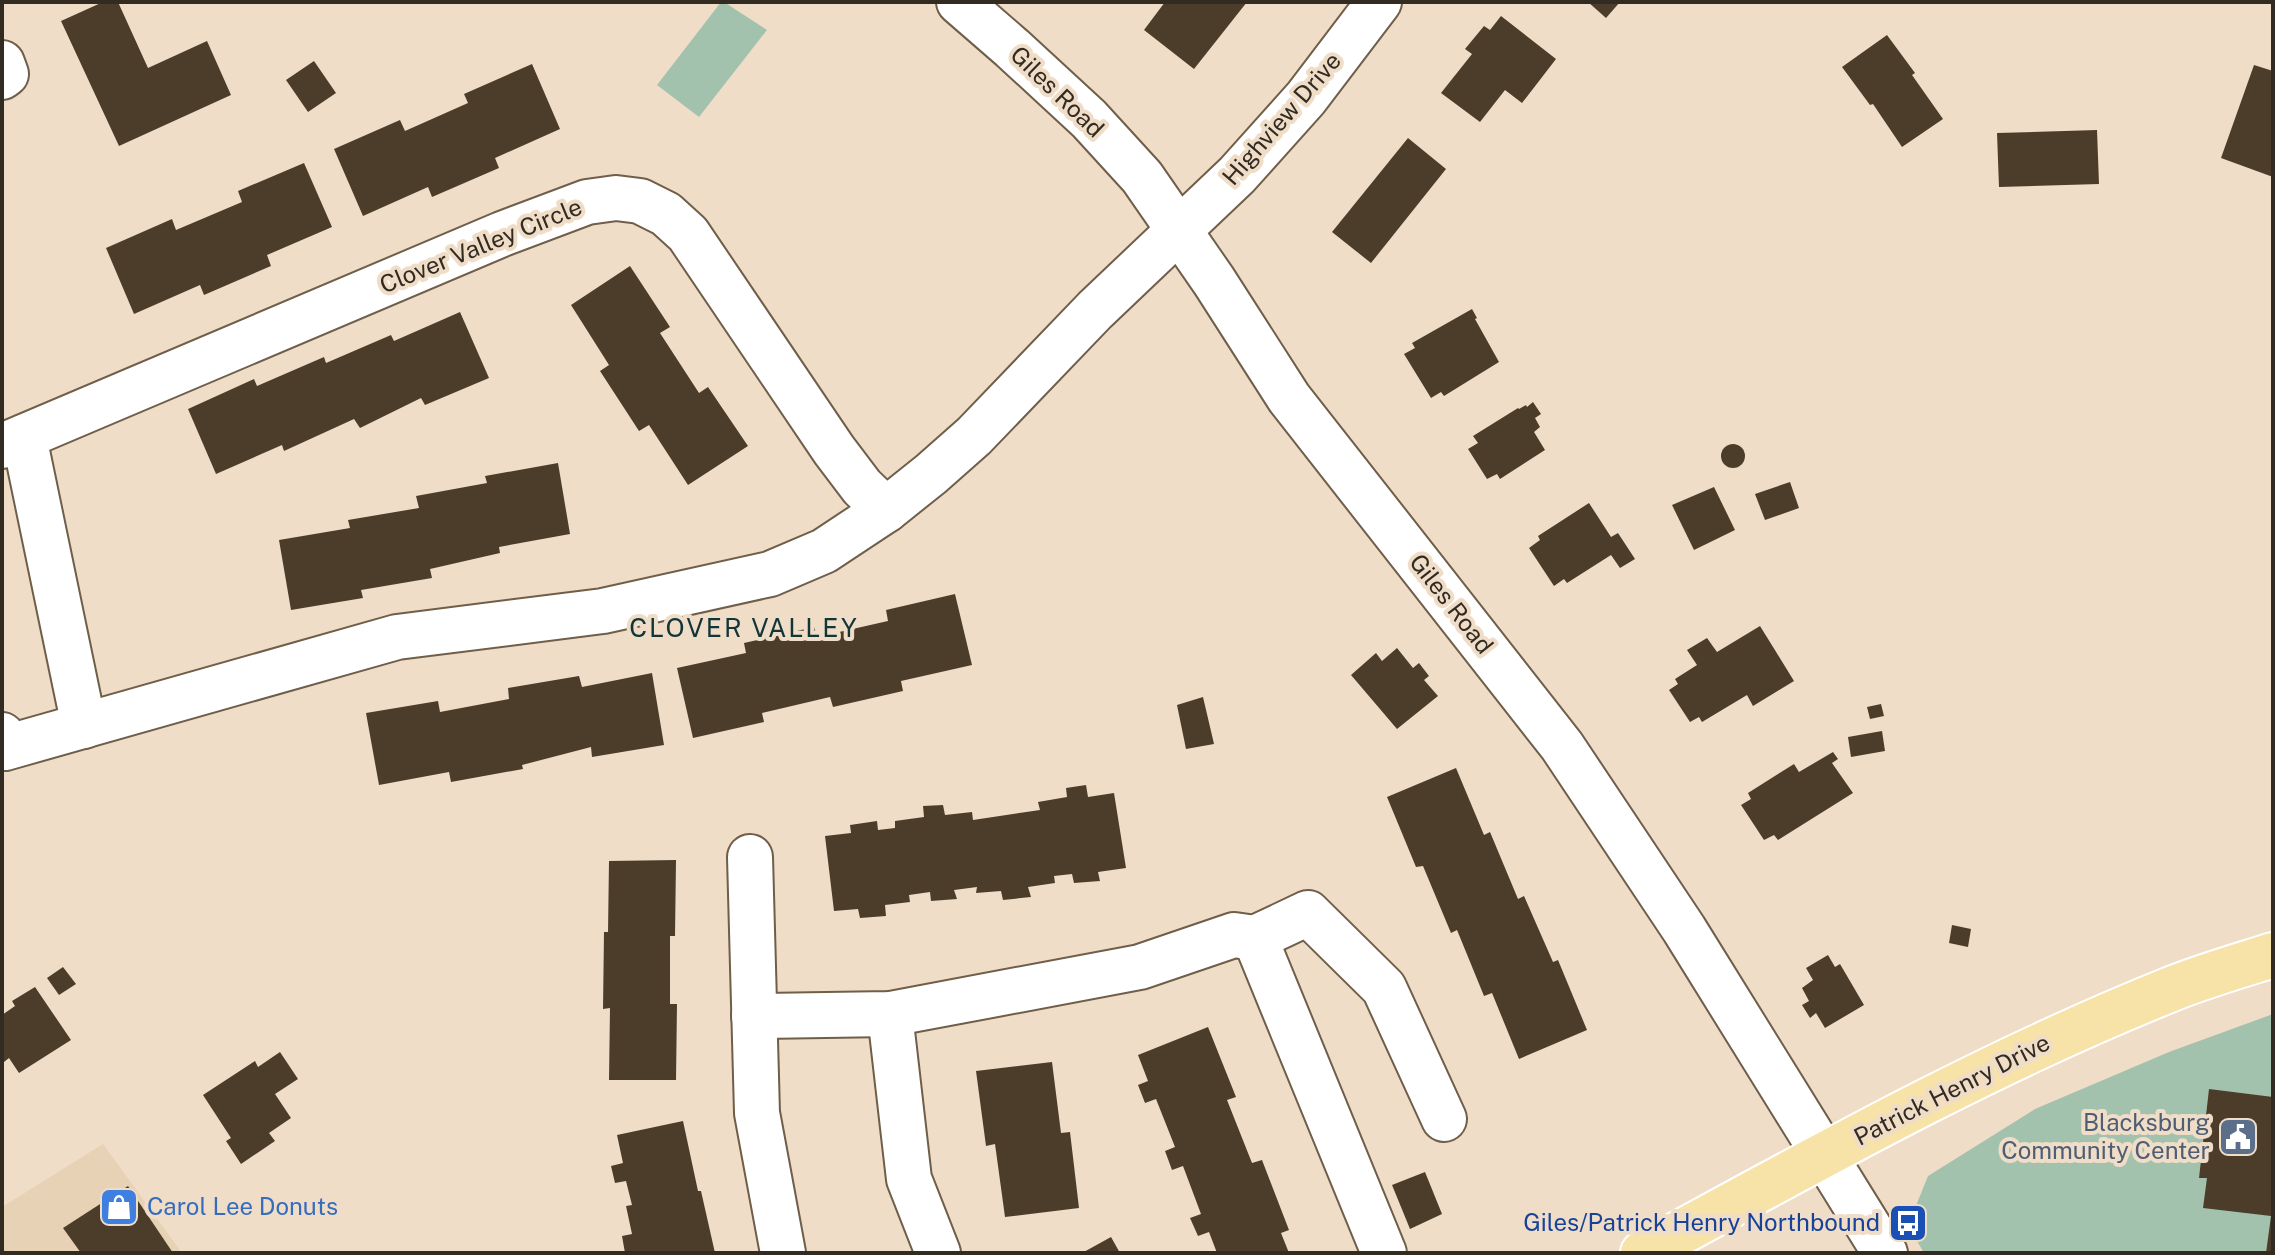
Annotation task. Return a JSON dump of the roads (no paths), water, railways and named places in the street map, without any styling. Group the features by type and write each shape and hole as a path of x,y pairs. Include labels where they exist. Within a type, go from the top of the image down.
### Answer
{"main road":[{"name":"Patrick Henry Drive","path":"1643,1253 1824,1155 2042,1044 2172,988 2273,955"}],"street":[{"name":"Giles Road","path":"959,2 1089,119 1142,177 1289,398 1562,746 1684,929 1885,1253"},
{"name":"Highview Drive","path":"1178,230 1237,175 1306,98 1379,2"},
{"path":"2,63 6,74 2,77"},
{"name":"Clover Valley Circle","path":"13,442 502,234 587,202 616,198 640,201 666,214 688,234 834,450 862,487 886,510"},
{"path":"2,735 5,748 397,637 603,611 770,574 824,551 886,510 974,436 1095,310 1178,230"},
{"path":"13,442 84,726"},
{"path":"750,857 757,1113 783,1253"},
{"path":"754,1016 890,1014 1140,967 1234,935 1255,938 1308,913 1384,988 1444,1119"},
{"path":"1255,938 1384,1253"},
{"path":"890,1014 909,1179 938,1253"}],"place":[{"name":"Blacksburg Community Center","path":"2238,1137"},
{"name":"Carol Lee Donuts","path":"119,1207"},
{"name":"Giles/Patrick Henry Northbound","path":"1908,1223"}],"district":[{"name":"CLOVER VALLEY","path":"744,628"}]}
